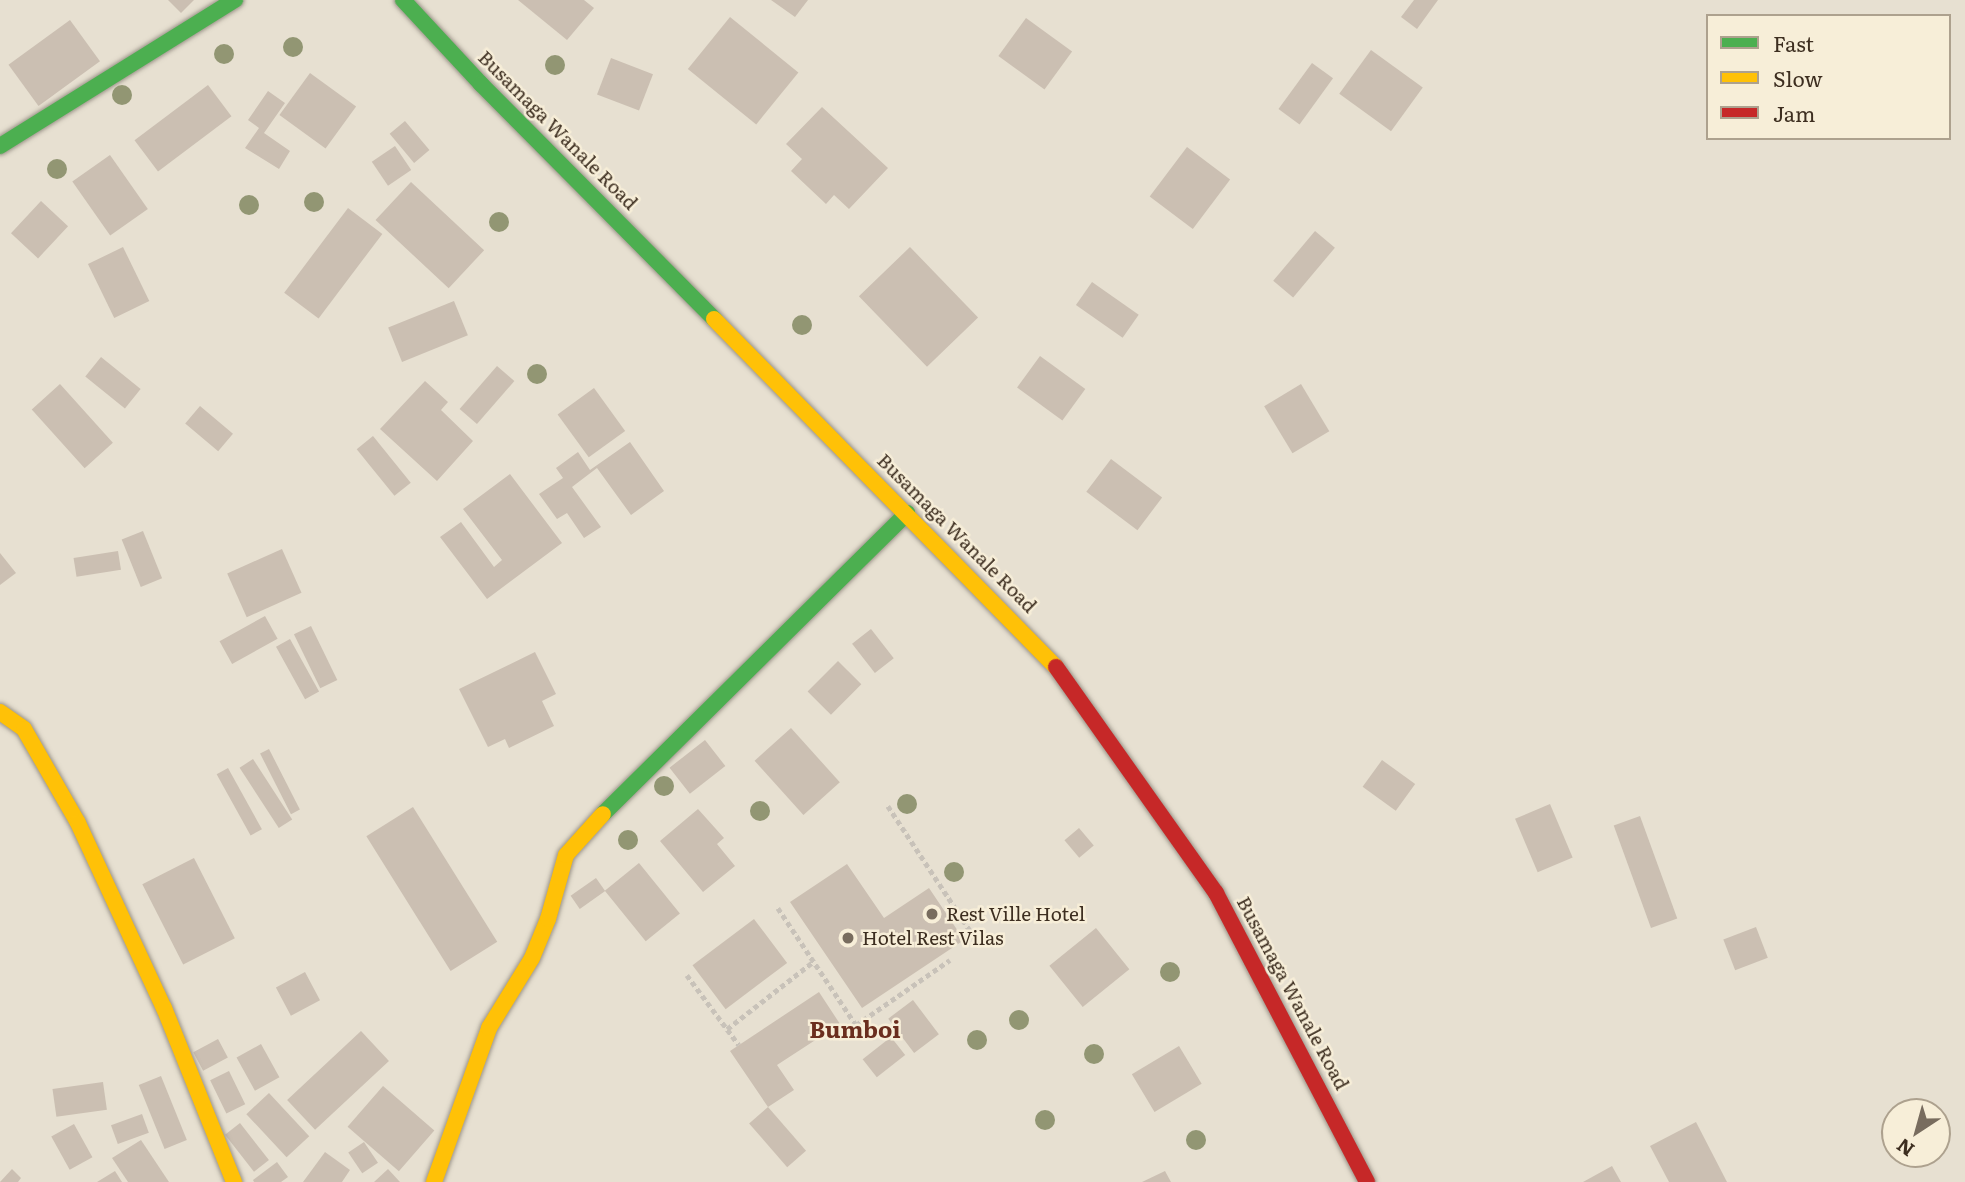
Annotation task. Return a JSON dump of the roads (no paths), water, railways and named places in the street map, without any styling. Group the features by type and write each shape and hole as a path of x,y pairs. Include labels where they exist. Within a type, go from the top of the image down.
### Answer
{"street":[{"path":"0,146 235,0"},
{"name":"Busamaga Wanale Road","path":"403,0 481,84 1049,656 1216,893 1367,1182"},
{"path":"434,1182 489,1028 532,958 548,919 566,855 576,841 907,513"},
{"path":"0,712 24,730 78,823 164,1008 234,1182"}],"place":[{"name":"Rest Ville Hotel","path":"932,914"},
{"name":"Hotel Rest Vilas","path":"848,938"}],"district":[{"name":"Bumboi","path":"855,1028"}]}
